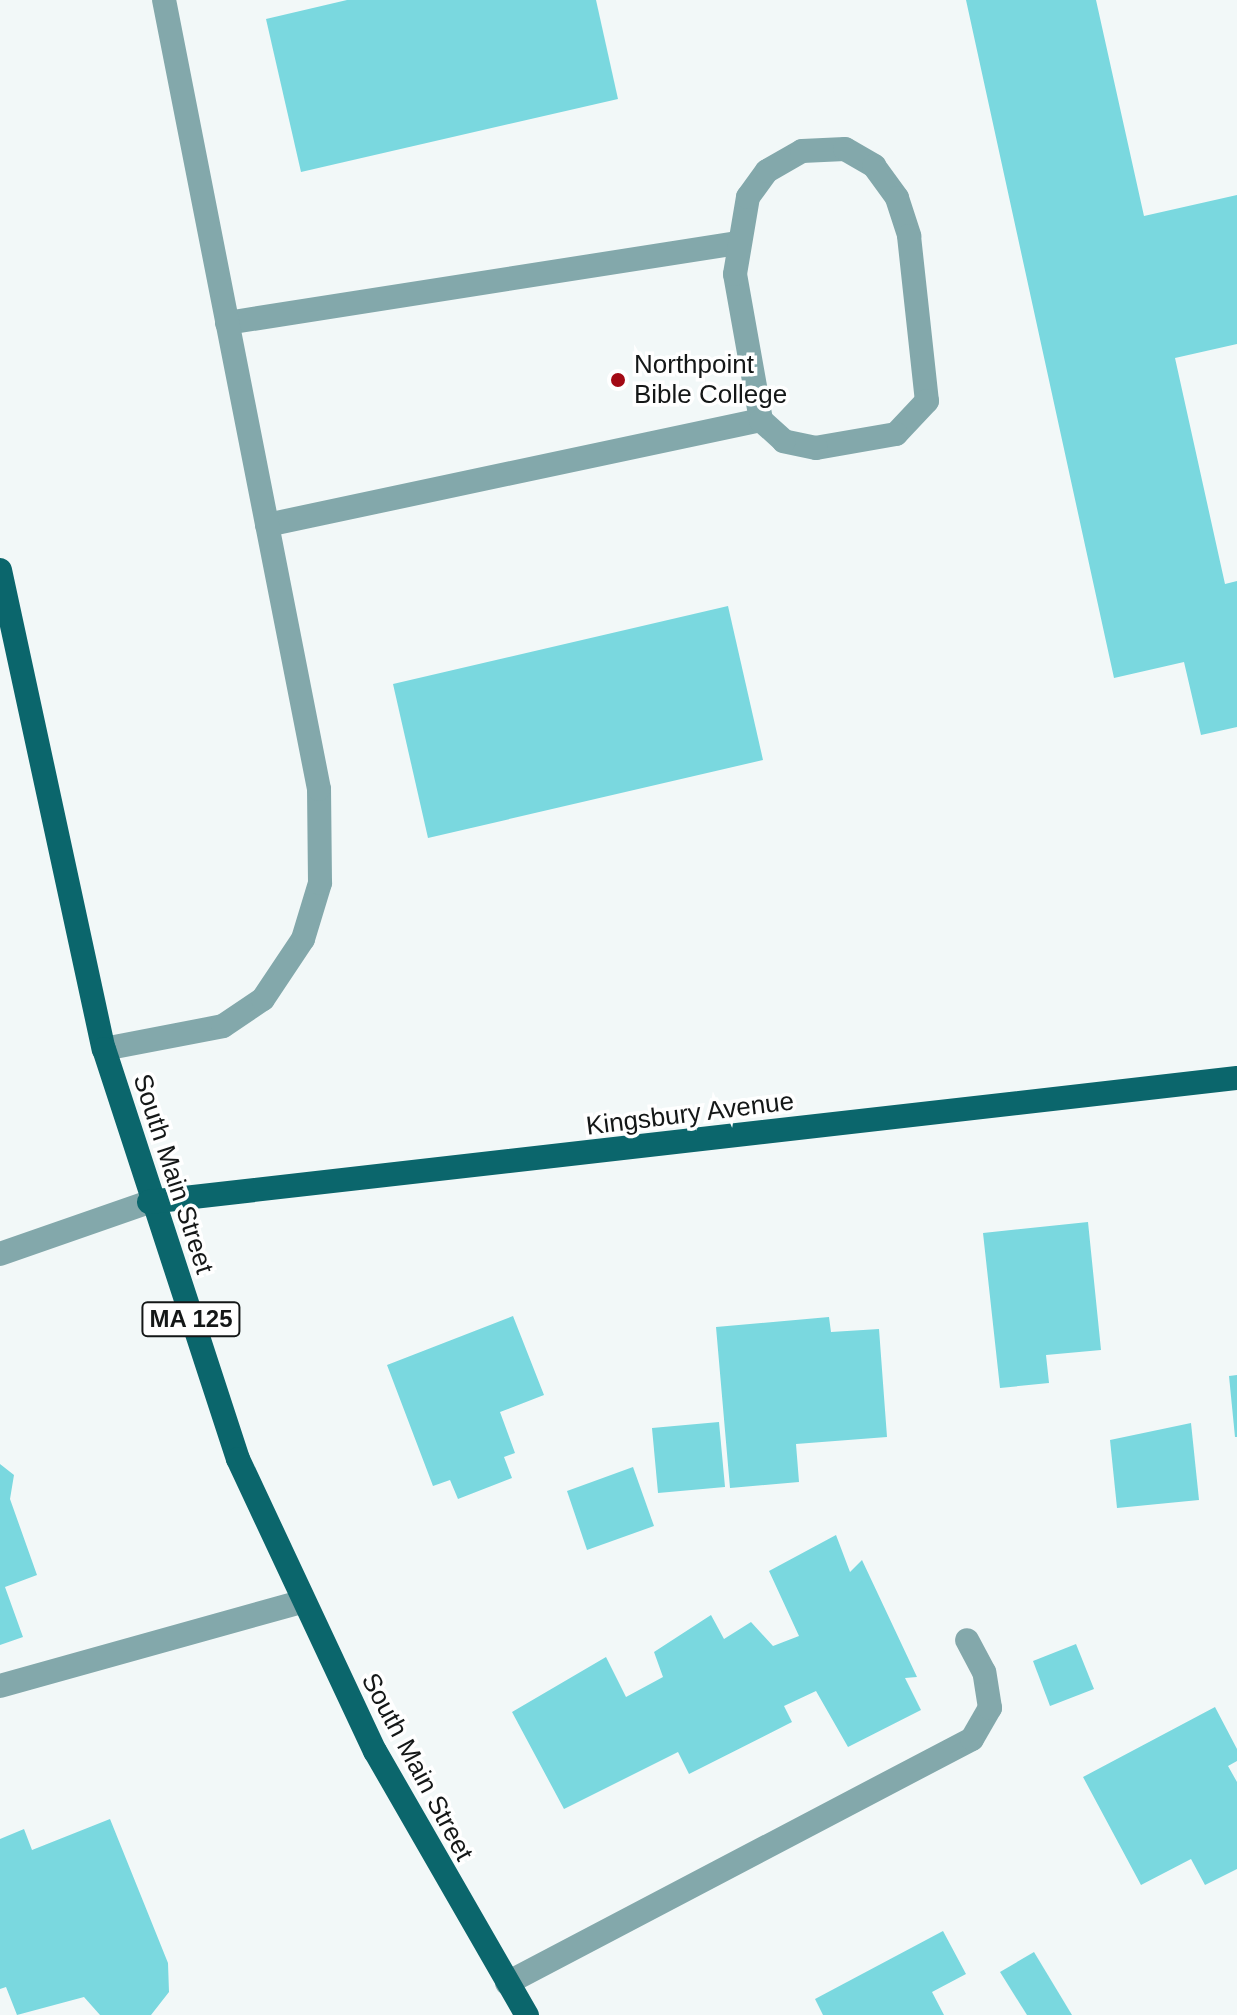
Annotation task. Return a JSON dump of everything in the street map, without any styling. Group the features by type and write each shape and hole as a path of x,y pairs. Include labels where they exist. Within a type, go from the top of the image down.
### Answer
{"main road":[{"name":"South Main Street","path":"0,570 104,1049 149,1202 238,1459 301,1602 433,1858 527,2015"},
{"name":"Kingsbury Avenue","path":"149,1202 1237,1078"}],"street":[{"path":"104,1049 223,1026 263,999 303,939 320,883 319,789 164,0"},
{"path":"845,149 874,166 897,198 909,236 929,384 918,417 880,438 816,448 784,441 761,420 735,274 737,243 748,197 767,171 802,151 845,149"},
{"path":"227,323 737,243"},
{"path":"267,525 761,420"},
{"path":"0,1254 149,1202"},
{"path":"0,1686 301,1602"},
{"path":"507,1983 972,1739 990,1708 984,1672 967,1640"}],"building":[{"path":"347,0 596,0 618,99 301,172 266,19"},
{"path":"966,0 1096,0 1144,216 1237,195 1237,344 1175,358 1225,584 1237,581 1237,727 1201,735 1184,662 1114,678"},
{"path":"728,606 763,760 428,838 393,684"},
{"path":"1088,1222 1101,1350 1046,1355 1049,1383 1000,1388 983,1233"},
{"path":"513,1316 544,1395 500,1412 515,1453 504,1457 512,1478 458,1499 450,1480 433,1486 387,1365"},
{"path":"829,1317 831,1332 879,1329 887,1437 796,1444 799,1482 730,1488 716,1327"},
{"path":"1237,1375 1237,1437 1235,1437 1229,1376"},
{"path":"719,1422 725,1487 658,1493 652,1428"},
{"path":"1191,1423 1199,1500 1117,1508 1110,1440"},
{"path":"0,1464 14,1475 10,1499 37,1575 5,1587 23,1637 0,1645"},
{"path":"633,1467 654,1526 587,1550 567,1491"},
{"path":"836,1535 850,1572 862,1560 917,1677 905,1678 921,1710 848,1747 816,1691 784,1706 792,1722 689,1774 678,1752 564,1809 512,1712 606,1657 626,1697 663,1677 654,1652 711,1615 724,1639 751,1622 773,1646 799,1636 769,1571"},
{"path":"1076,1644 1094,1689 1050,1706 1033,1661"},
{"path":"1215,1707 1237,1749 1237,1761 1228,1766 1237,1782 1237,1869 1205,1885 1191,1859 1141,1885 1083,1777"},
{"path":"110,1819 168,1963 169,1992 151,2015 100,2015 84,1997 17,2015 6,1987 0,1989 0,1839 24,1829 32,1850"},
{"path":"943,1931 966,1974 932,1992 944,2015 823,2015 815,1999"},
{"path":"1034,1952 1072,2015 1027,2015 1000,1972"}],"place":[{"name":"Northpoint Bible College","path":"618,380"}]}
